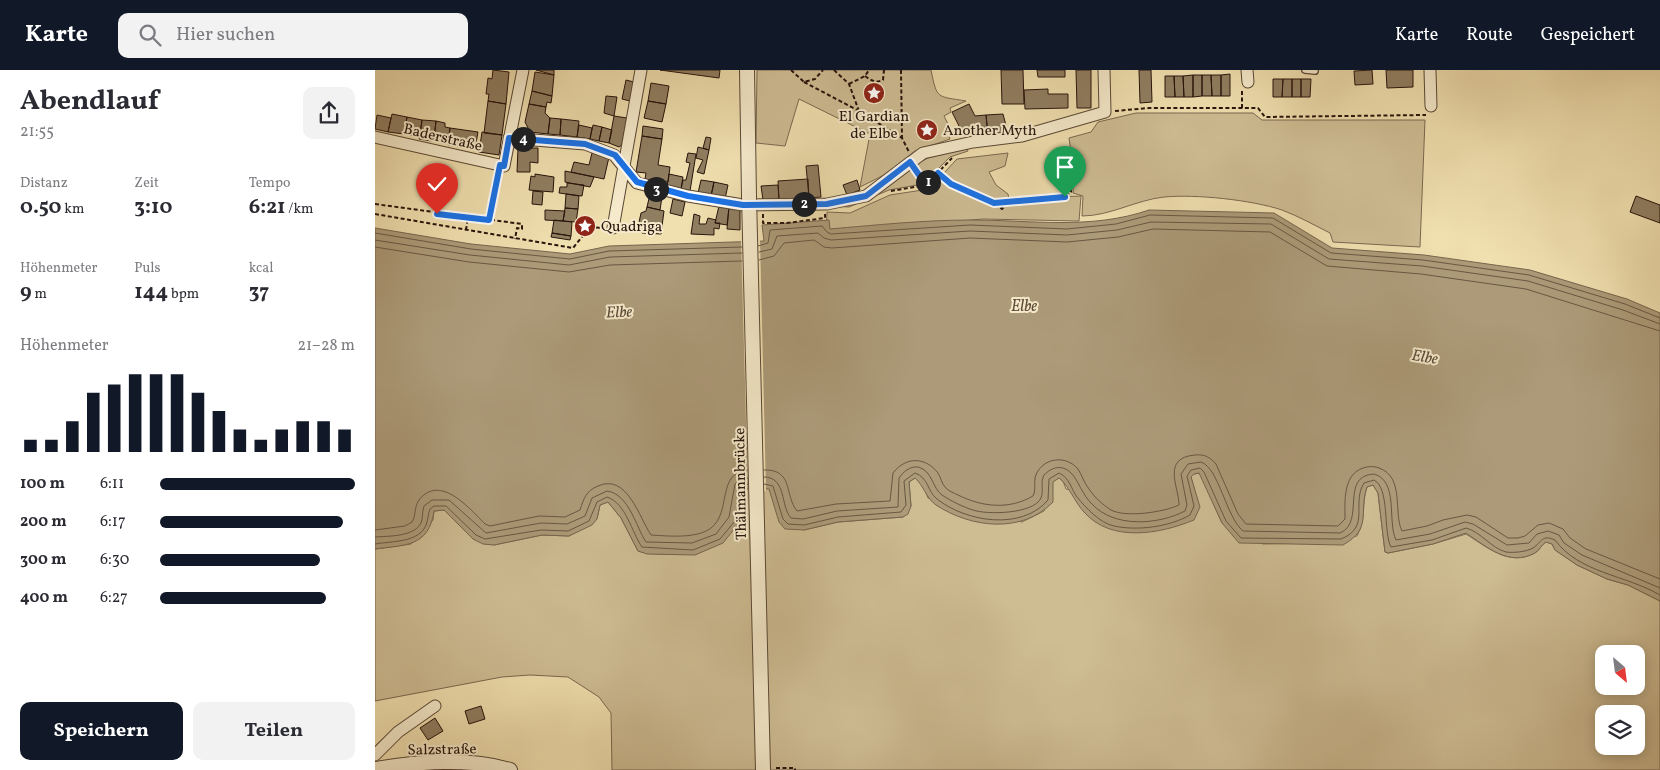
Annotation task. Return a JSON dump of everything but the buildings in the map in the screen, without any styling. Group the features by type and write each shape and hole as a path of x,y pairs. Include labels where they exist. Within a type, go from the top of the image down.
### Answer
{"street":[{"path":"502,166 523,70"},
{"path":"613,228 641,70"},
{"name":"Thälmannbrücke","path":"747,70 749,196 767,769"},
{"path":"509,138 585,144 615,155 637,182 657,189 743,205 827,204 866,196 923,153 1022,136 1105,112 1104,70"},
{"path":"1247,70 1248,82"},
{"path":"1430,70 1431,106"},
{"name":"Baderstraße","path":"375,136 502,166"},
{"path":"375,755 398,732 435,706"},
{"name":"Salzstraße","path":"375,769 409,765 475,763 509,770"}],"lane":[{"path":"1305,70 1315,71"}],"path":[{"path":"791,70 805,82 859,111 902,138"},
{"path":"805,82 815,78 823,70"},
{"path":"834,70 849,84 859,111"},
{"path":"849,84 865,76 869,70"},
{"path":"865,76 871,81 878,82 883,80 884,70"},
{"path":"901,70 902,138 911,162 926,185 952,158 960,154"},
{"path":"1242,108 1242,91 1248,82"},
{"path":"1105,112 1149,108 1258,108 1265,117 1420,116 1429,115 1431,106"},
{"path":"994,203 1069,196 1071,192 1072,150 1062,151"},
{"path":"489,220 502,166"},
{"path":"938,173 951,184 994,203 1002,209 1011,201"},
{"path":"375,204 522,224 521,229 517,228 515,239"},
{"path":"762,205 763,223 787,223 825,218 825,210"},
{"path":"375,214 465,231 573,248 590,227 613,228"},
{"path":"465,231 468,217"},
{"path":"767,769 795,768 795,770"}],"shaded area":[{"path":"757,70 931,70 935,87 940,95 966,101 950,108 951,112 944,116 950,128 947,131 950,139 915,151 884,175 860,187 870,134 799,99 785,146 756,143"},
{"path":"1136,113 1253,113 1262,120 1425,120 1420,247 1333,242 1330,233 1270,206 1192,196 1164,197 1103,213 1082,216 1083,196 1073,193 1074,174 1069,138 1091,132 1098,122"},
{"path":"967,148 968,151 950,157 929,178 924,180 914,165 928,158"},
{"path":"1008,153 1005,166 989,172 996,185 1008,194 1009,199 1081,196 1079,221 983,219 826,232 827,212 850,213 890,195 929,189 957,159"},
{"path":"910,168 918,179 917,185 889,190 849,207 830,206 879,192"},
{"path":"1200,473 1222,523 1263,544 1308,543 1357,536 1362,523 1367,487 1373,485 1378,493 1385,552 1433,544 1466,534 1499,554 1516,558 1535,553 1546,542 1552,544 1555,550 1577,565 1607,579 1628,585 1660,601 1660,770 612,770 611,713 599,697 568,677 530,675 502,677 375,701 375,549 411,544 433,520 434,511 444,510 473,539 494,545 542,535 569,536 597,519 600,505 608,502 621,518 638,551 654,554 681,554 711,542 739,524 743,511 745,489 769,488 804,530 838,522 903,517 911,506 909,482 915,478 923,485 928,498 1022,522 1044,511 1053,481 1059,478 1063,481 1066,489 1199,507 1191,477 1194,474"}],"water":[{"name":"Elbe","path":"1149,210 1274,213 1332,248 1424,255 1530,270 1627,299 1660,313 1660,601 1628,585 1607,579 1577,565 1555,550 1552,544 1546,542 1535,553 1516,558 1499,554 1466,533 1433,544 1385,552 1378,493 1373,485 1367,487 1363,519 1358,532 1343,545 1239,543 1222,523 1199,473 1191,477 1200,507 1194,520 1151,532 1122,532 1095,522 1084,512 1059,478 1053,482 1053,502 1041,512 1027,519 1012,523 996,524 980,523 950,513 930,499 915,478 909,482 911,506 908,514 903,517 838,522 804,530 785,529 779,522 769,489 745,489 739,523 723,543 695,555 647,554 638,551 621,518 608,502 600,505 597,519 592,525 569,536 542,535 494,545 483,544 473,539 444,510 434,511 427,532 414,542 406,545 375,549 375,228 471,244 570,254 609,246 764,241 762,225 829,220 830,229 954,220 1083,222 1127,216"}],"pier":[{"path":"760,239 766,491 748,492 741,240"}],"place":[{"name":"El Gardian de Elbe","path":"874,93"},
{"name":"Another Myth","path":"927,130"},
{"name":"Quadriga","path":"585,226"}],"route":[{"path":"437,214 489,220 500,165 504,166 509,138 585,144 615,155 637,182 688,196 743,205 827,204 866,196 910,162 926,185 938,173 951,184 994,203 1035,198 1065,197"}]}
